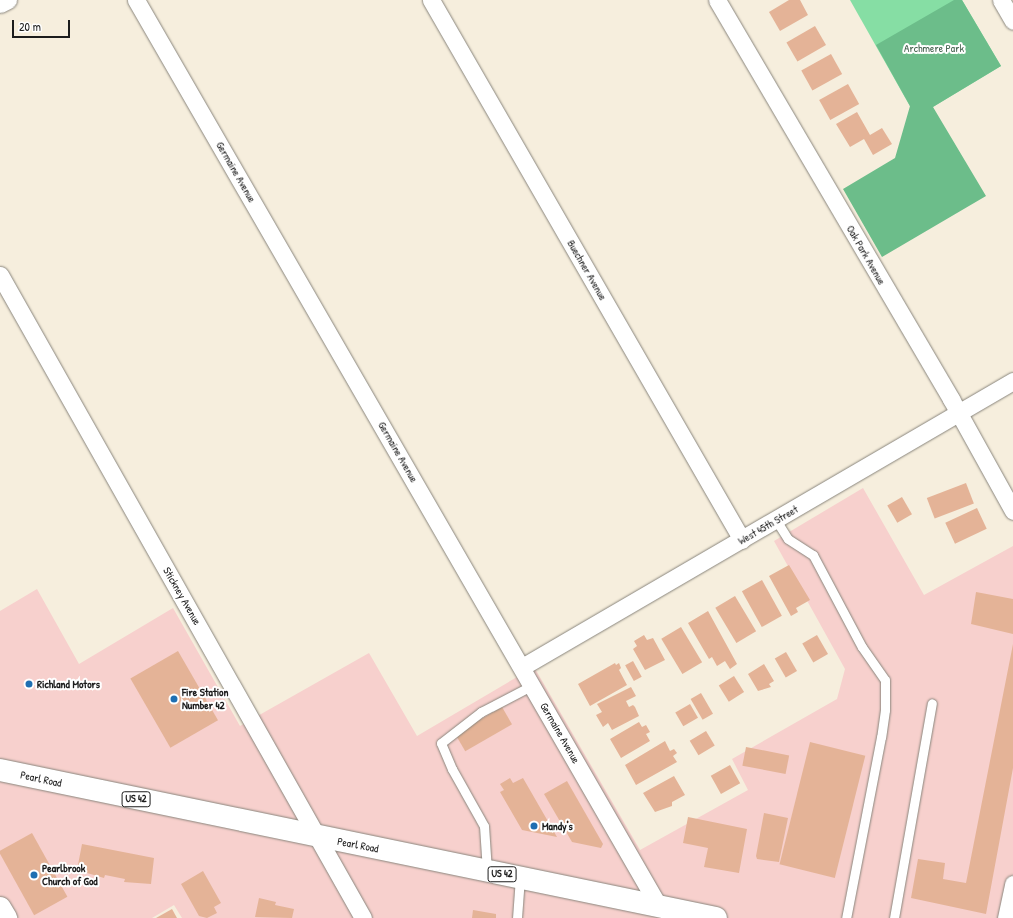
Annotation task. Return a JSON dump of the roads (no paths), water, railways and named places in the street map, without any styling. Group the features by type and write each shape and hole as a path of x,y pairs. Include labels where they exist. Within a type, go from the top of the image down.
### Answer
{"main road":[{"name":"Pearl Road","path":"0,770 319,838 658,905 716,918"},
{"path":"0,908 6,918"}],"street":[{"path":"0,4 8,0"},
{"name":"Germaine Avenue","path":"136,0 533,685 658,905"},
{"name":"Buechner Avenue","path":"431,0 742,540"},
{"name":"Oak Park Avenue","path":"717,0 958,412 1013,511"},
{"path":"1001,0 1013,21"},
{"name":"Stickney Avenue","path":"0,275 363,918"},
{"name":"West 45th Street","path":"522,667 742,540 958,412 1013,382"},
{"path":"1006,918 1013,884"}],"lane":[{"path":"776,520 788,540 813,555 862,647 885,680 885,710 881,737 846,918"},
{"path":"487,871 484,826 440,743 482,712 533,685"},
{"path":"894,918 932,703"},
{"path":"517,918 520,878"}],"place":[{"name":"Richland Motors","path":"29,684"},
{"name":"Fire Station Number 42","path":"174,699"},
{"name":"Mandy's","path":"534,826"},
{"name":"Pearlbrook Church of God","path":"34,875"}],"park label":[{"name":"Archmere Park","path":"934,48"}]}
